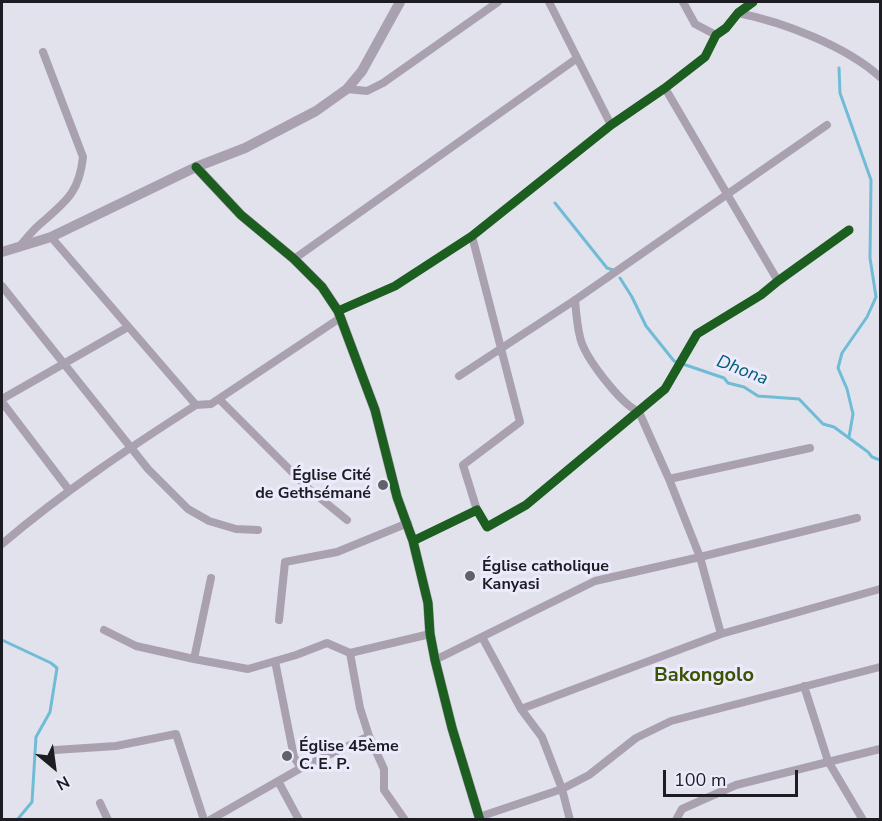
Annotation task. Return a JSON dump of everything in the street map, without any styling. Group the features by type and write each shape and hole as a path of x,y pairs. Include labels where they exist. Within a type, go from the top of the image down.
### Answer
{"street":[{"path":"2,252 51,237 196,166 255,143 316,111 347,89 362,70 400,2"},
{"path":"347,89 367,91 383,83 498,2"},
{"path":"549,2 611,125"},
{"path":"683,2 695,24 716,35"},
{"path":"2,544 69,490 131,446 196,405 211,404 339,315 395,286 472,236 611,125 705,57 716,35 753,2"},
{"path":"738,13 763,18 840,49 880,76"},
{"path":"20,246 37,226 72,195 81,173 82,157 43,52"},
{"path":"294,259 576,59"},
{"path":"665,88 778,281"},
{"path":"459,376 575,300 827,125"},
{"path":"196,166 241,215 294,259 322,287 339,315 375,410 397,498 408,523 428,603 435,660 452,728 479,818 562,789 589,775 636,738 671,721 880,667"},
{"path":"472,236 520,422 463,465 477,510 487,526 526,505 639,412 665,388 697,334 761,295 849,230"},
{"path":"51,237 196,405"},
{"path":"2,286 148,469 188,509 209,521 236,529 258,530"},
{"path":"575,300 580,338 590,359 629,408 639,412 669,479 700,557 721,634"},
{"path":"69,490 2,401 63,363 128,327"},
{"path":"219,399 309,489 347,520"},
{"path":"669,479 810,448"},
{"path":"413,541 477,510"},
{"path":"435,660 595,581 857,518"},
{"path":"279,620 285,562 337,552 408,523"},
{"path":"194,659 211,578"},
{"path":"521,709 721,634 880,590"},
{"path":"104,630 136,646 248,669 327,643 350,653 430,634"},
{"path":"483,637 521,709 542,737 562,789 570,819"},
{"path":"350,653 360,708 369,736 384,769 384,790 405,819"},
{"path":"275,661 294,757 301,768"},
{"path":"804,686 828,761 863,819"},
{"path":"55,750 116,746 176,734 204,819"},
{"path":"210,819 301,768 369,736"},
{"path":"676,819 682,809 736,785 880,749"},
{"path":"278,781 299,819"},
{"path":"100,803 108,819"}],"waterway":[{"path":"839,68 840,93 871,180 870,258 876,297 867,317 842,353 838,368 847,389 853,414 849,437"},
{"name":"Dhona","path":"555,203 607,268 613,270"},
{"name":"Dhona","path":"620,278 646,326 674,361 724,378 728,383 744,387 758,396 799,399 823,424 834,427 872,457 880,460"},
{"path":"2,640 57,668 50,712 36,737 32,802 17,820"}],"cycle path":[{"path":"338,311 395,286 472,236 611,125 705,57 716,35 753,2"},
{"path":"196,167 241,215 294,259 322,287 338,311 375,410 397,497 413,541 428,603 435,660 452,728 480,820"},
{"path":"413,541 477,510 487,527 526,505 665,389 697,334 761,295 849,230"}],"place":[{"name":"Église Cité de Gethsémané","path":"383,485"},
{"name":"Église catholique Kanyasi","path":"470,576"},
{"name":"Église 45ème C. E. P.","path":"287,756"}],"district":[{"name":"Bakongolo","path":"704,676"}]}
